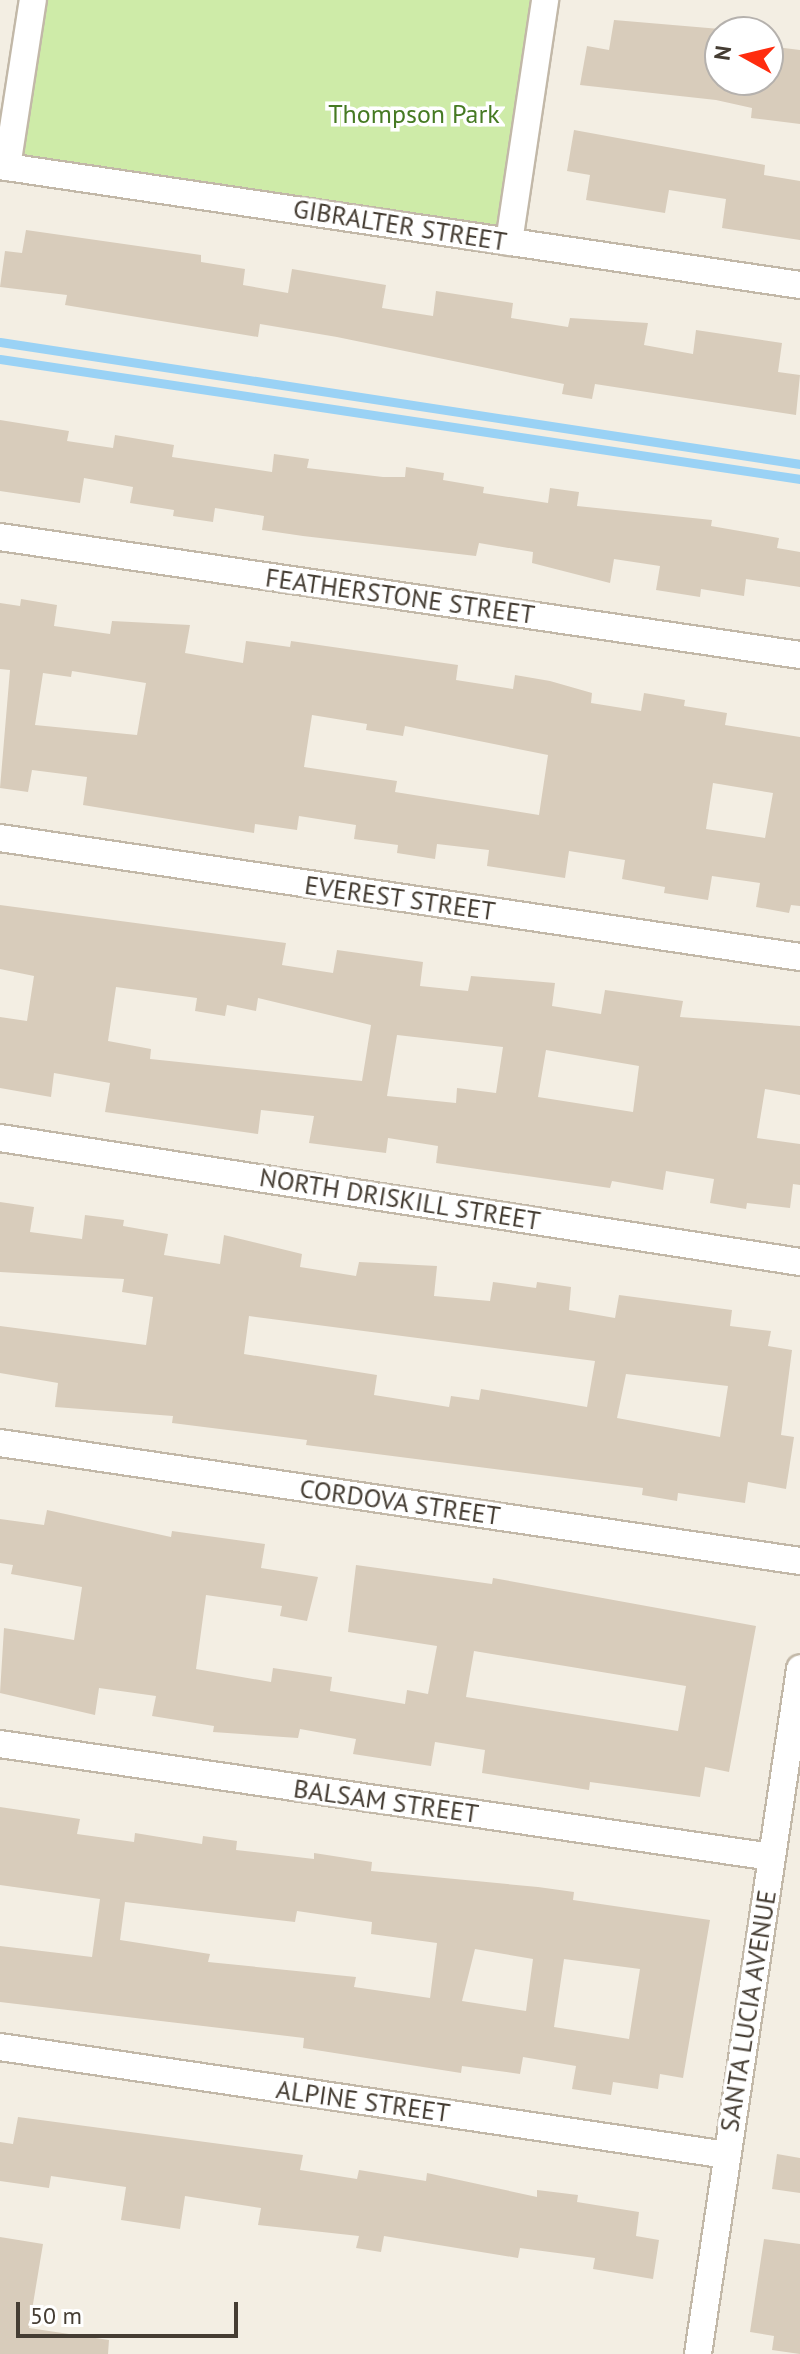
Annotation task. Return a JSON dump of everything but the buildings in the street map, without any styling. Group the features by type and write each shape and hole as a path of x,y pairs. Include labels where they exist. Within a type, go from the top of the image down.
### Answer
{"street":[{"path":"4,166 33,0"},
{"path":"509,242 545,0"},
{"name":"GIBRALTER STREET","path":"4,166 800,285"},
{"name":"FEATHERSTONE STREET","path":"0,537 800,655"},
{"name":"EVEREST STREET","path":"0,838 800,957"},
{"name":"NORTH DRISKILL STREET","path":"0,1138 800,1262"},
{"name":"CORDOVA STREET","path":"0,1443 800,1561"},
{"name":"SANTA LUCIA AVENUE","path":"698,2354 800,1669"},
{"name":"BALSAM STREET","path":"0,1744 772,1857"},
{"name":"ALPINE STREET","path":"0,2047 727,2155"}],"green space":[{"name":"Thompson Park","path":"33,0 545,0 509,242 7,167"}],"waterway":[{"path":"0,342 800,464"},
{"path":"0,359 800,479"}]}
